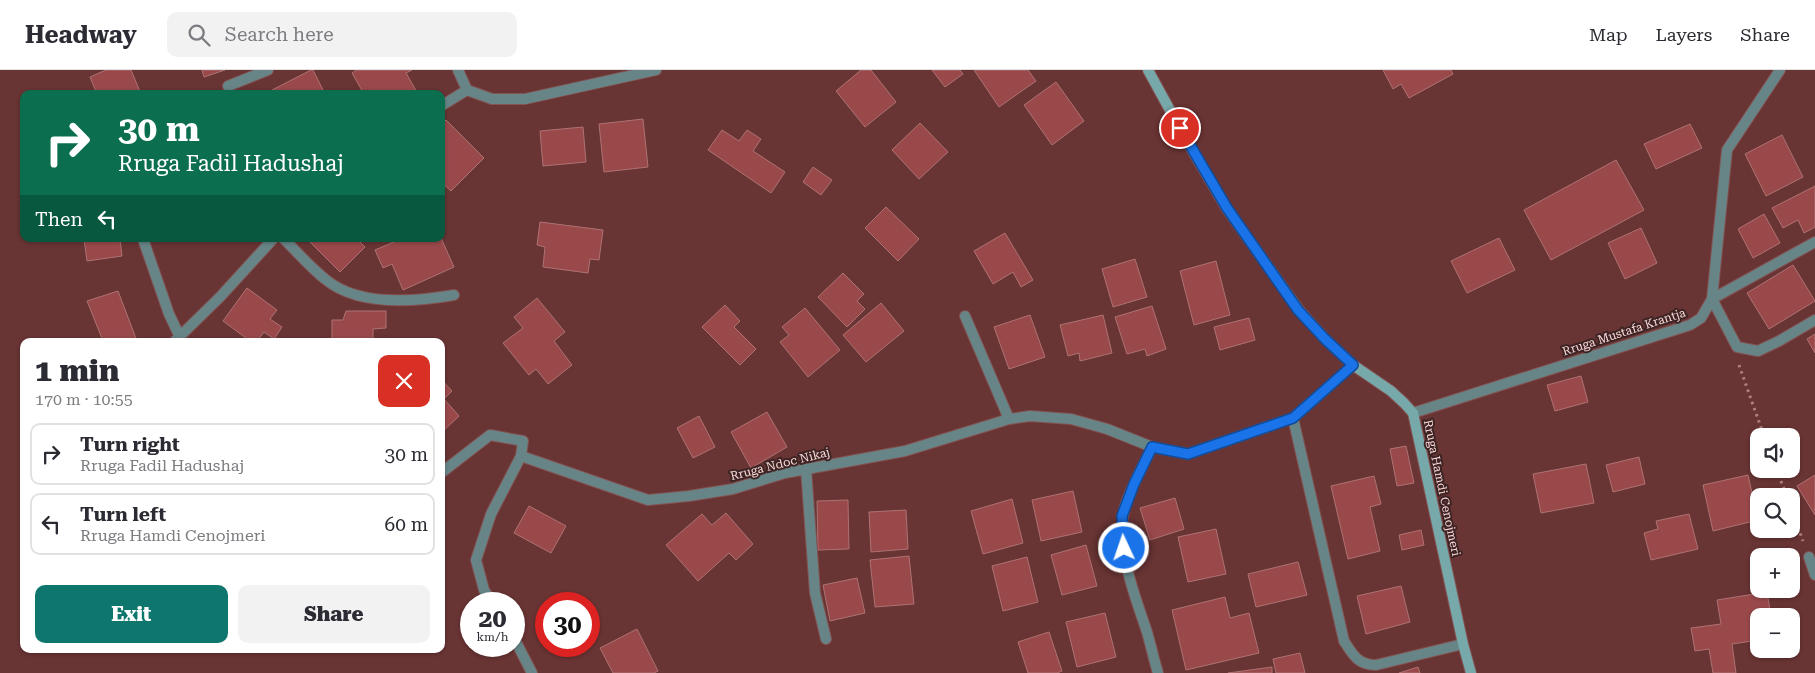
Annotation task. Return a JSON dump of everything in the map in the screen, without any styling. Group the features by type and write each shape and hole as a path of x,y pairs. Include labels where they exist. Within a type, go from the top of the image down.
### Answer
{"street":[{"path":"228,86 268,70"},
{"path":"458,70 467,90 492,99 524,100 656,70"},
{"name":"Rruga Hamdi Cenojmeri","path":"1148,70 1188,143 1233,216 1298,310 1353,365 1391,391 1413,413 1471,673"},
{"name":"Rruga Mustafa Krantja","path":"1413,413 1690,325 1701,318 1712,299 1727,150 1780,70"},
{"path":"445,104 467,90"},
{"path":"144,242 177,338 220,298 270,242"},
{"path":"287,242 326,280 348,294 405,301 454,295"},
{"path":"1815,242 1712,299 1737,347 1758,351 1815,320"},
{"path":"965,316 1009,419"},
{"path":"1353,365 1293,418 1344,641 1353,656 1365,665 1376,665 1463,644"},
{"name":"Rruga Ndoc Nikaj","path":"521,456 648,500 689,496 733,488 806,468 905,451 1009,419 1030,416 1071,419 1107,429 1152,447 1188,454 1293,418"},
{"path":"445,471 490,435 524,441 521,456 491,514 476,560 485,592"},
{"path":"1152,447 1134,484 1122,516 1124,548 1134,597 1147,633 1158,673"},
{"path":"806,468 815,593 826,639"},
{"path":"1809,557 1815,575"},
{"path":"524,657 532,673"}],"path":[{"path":"1737,347 1740,368 1761,428"},
{"path":"1800,533 1809,557"}],"building":[{"path":"106,70 131,70 139,90 95,90 90,77"},
{"path":"202,70 225,70 204,77"},
{"path":"313,70 323,90 272,90"},
{"path":"356,70 412,70 406,73 416,90 362,90 352,73"},
{"path":"861,70 871,70 896,102 865,127 836,91"},
{"path":"932,70 960,70 963,74 945,87"},
{"path":"974,70 1028,70 1036,81 999,107"},
{"path":"1383,70 1451,70 1453,74 1409,98 1401,84 1393,89"},
{"path":"1056,82 1084,121 1052,145 1024,105"},
{"path":"643,119 648,167 604,172 599,124"},
{"path":"445,121 484,158 451,191 445,186"},
{"path":"920,123 948,152 919,179 892,150"},
{"path":"1690,124 1702,148 1656,169 1644,144"},
{"path":"583,127 586,162 543,166 540,131"},
{"path":"722,130 739,141 747,130 761,139 753,151 785,172 771,193 708,150"},
{"path":"1782,135 1803,177 1766,196 1745,154"},
{"path":"1616,160 1644,210 1551,260 1524,210"},
{"path":"813,167 832,180 821,195 803,182"},
{"path":"1815,186 1815,227 1804,233 1798,220 1783,228 1772,208"},
{"path":"886,207 919,239 898,261 865,228"},
{"path":"1764,214 1780,243 1753,258 1738,229"},
{"path":"540,222 603,230 599,260 590,259 588,273 543,267 545,247 537,245"},
{"path":"1641,228 1657,263 1625,279 1608,243"},
{"path":"1005,233 1033,280 1021,287 1013,272 993,284 974,251"},
{"path":"1499,238 1515,270 1467,293 1451,261"},
{"path":"84,242 120,242 122,256 87,261"},
{"path":"310,242 360,242 365,247 340,272"},
{"path":"394,242 443,242 454,267 403,290 392,264 383,268 375,250"},
{"path":"1135,259 1147,297 1113,307 1102,269"},
{"path":"1216,261 1230,315 1194,325 1180,271"},
{"path":"1793,265 1815,301 1769,329 1747,293"},
{"path":"843,273 864,294 857,301 865,309 847,327 818,297"},
{"path":"247,288 277,310 270,319 282,327 275,338 264,332 259,338 246,338 223,321"},
{"path":"118,291 136,338 102,338 87,301"},
{"path":"537,298 565,332 554,341 572,365 548,384 536,369 529,375 503,343 523,328 514,317"},
{"path":"881,303 904,331 866,362 843,335"},
{"path":"725,305 740,321 734,327 756,349 740,365 702,327"},
{"path":"1152,306 1166,349 1147,356 1145,349 1127,354 1115,317"},
{"path":"805,308 840,350 808,377 780,342 789,335 782,327"},
{"path":"346,311 386,311 386,328 373,329 373,338 332,338 332,320 343,320"},
{"path":"1030,315 1045,357 1009,369 994,327"},
{"path":"1103,315 1112,353 1080,361 1079,353 1068,356 1060,325"},
{"path":"1249,318 1255,340 1220,350 1214,327"},
{"path":"1815,334 1815,353 1807,339"},
{"path":"1581,376 1588,402 1555,411 1547,385"},
{"path":"445,383 452,391 445,398"},
{"path":"445,400 459,416 445,429"},
{"path":"767,412 787,447 751,468 731,432"},
{"path":"699,416 715,447 693,458 677,428"},
{"path":"1406,446 1414,483 1397,486 1390,449"},
{"path":"1639,457 1645,484 1613,492 1606,465"},
{"path":"1586,464 1594,503 1541,513 1533,474"},
{"path":"1748,475 1751,488 1750,522 1713,531 1703,485"},
{"path":"1815,475 1815,515 1800,488 1797,486"},
{"path":"1374,476 1381,504 1370,507 1380,551 1348,559 1331,486"},
{"path":"1073,491 1082,532 1041,541 1032,500"},
{"path":"1175,498 1184,529 1150,540 1140,508"},
{"path":"1012,499 1023,543 983,554 971,511"},
{"path":"848,500 849,549 818,550 817,501"},
{"path":"529,506 566,526 551,553 514,533"},
{"path":"906,510 908,549 871,552 869,512"},
{"path":"726,513 753,544 736,560 729,553 698,581 666,545 702,514 712,525"},
{"path":"1689,514 1698,549 1651,560 1644,533 1658,529 1656,521"},
{"path":"1216,529 1226,574 1188,582 1178,537"},
{"path":"1421,530 1424,545 1402,550 1399,535"},
{"path":"1086,545 1097,586 1062,595 1051,555"},
{"path":"909,556 914,604 875,607 870,560"},
{"path":"1027,557 1038,602 1003,611 992,566"},
{"path":"1298,562 1307,595 1256,607 1248,574"},
{"path":"857,578 865,613 830,621 823,585"},
{"path":"1401,586 1410,622 1366,634 1357,596"},
{"path":"1750,595 1750,598 1768,598 1770,608 1750,608 1750,641 1732,644 1736,673 1713,673 1709,649 1695,651 1691,628 1721,624 1717,600"},
{"path":"1225,597 1230,618 1249,613 1259,653 1186,670 1172,610"},
{"path":"1105,613 1116,657 1077,667 1066,622"},
{"path":"637,629 658,671 654,673 613,673 600,648"},
{"path":"1049,632 1062,671 1057,673 1028,673 1018,642"},
{"path":"1300,653 1305,673 1276,673 1273,659"},
{"path":"1272,667 1272,673 1228,673"},
{"path":"1418,667 1420,673 1399,673"}],"route":[{"path":"1124,548 1122,516 1134,484 1152,447 1188,454 1293,418 1353,365 1298,310 1227,208 1180,128"}]}
